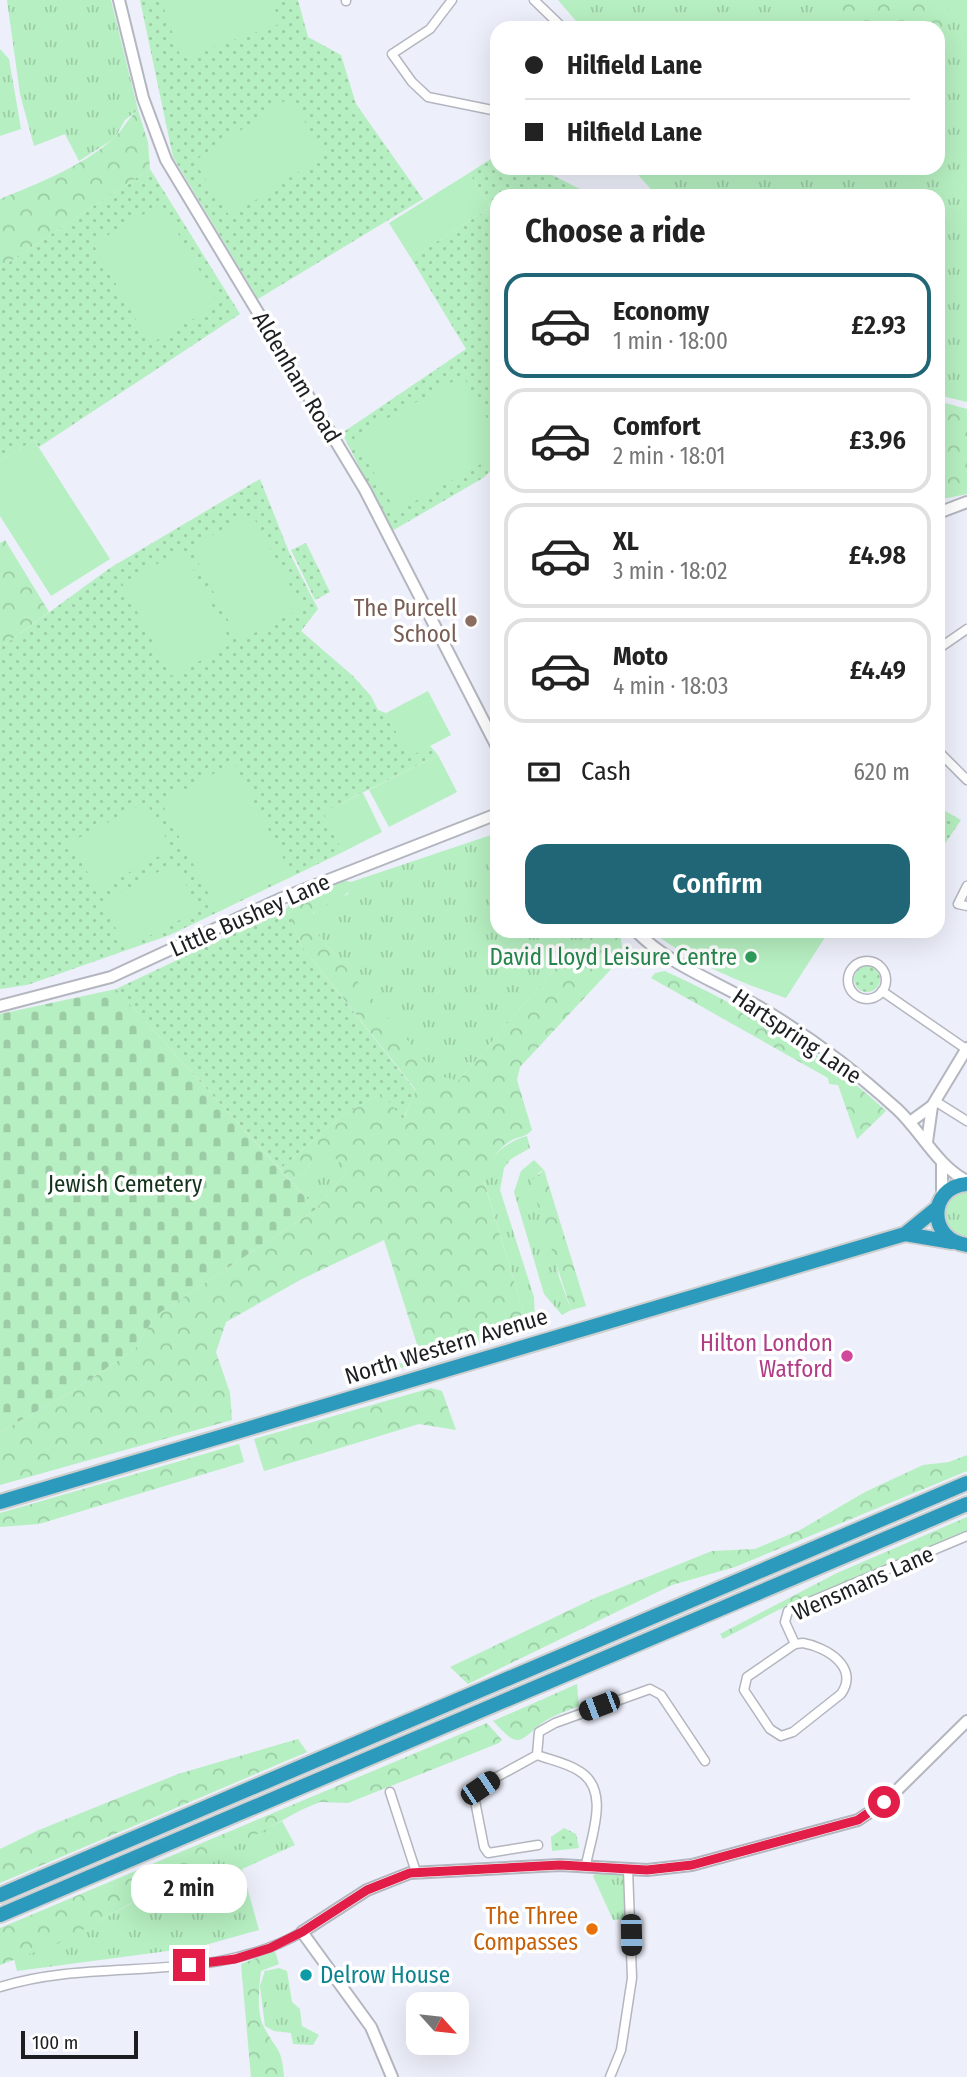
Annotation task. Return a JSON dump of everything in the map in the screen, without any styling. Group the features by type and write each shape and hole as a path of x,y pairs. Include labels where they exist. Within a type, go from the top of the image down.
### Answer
{"highway":[{"name":"North Western Avenue","path":"0,1502 905,1234 956,1186 967,1183"},
{"path":"940,1202 939,1227 962,1245"},
{"name":"North Western Avenue","path":"905,1234 962,1245"},
{"path":"0,1895 967,1483"},
{"path":"0,1915 967,1504"}],"street":[{"name":"Aldenham Road","path":"119,0 143,98 166,160 365,491 490,733"},
{"path":"452,0 430,29 392,54 412,82 428,97 490,110"},
{"path":"534,0 556,21"},
{"path":"945,510 967,502"},
{"path":"945,644 967,629"},
{"path":"945,758 967,780"},
{"name":"Little Bushey Lane","path":"0,1006 111,976 280,899 490,817"},
{"path":"967,887 958,904 967,906"},
{"name":"Hartspring Lane","path":"644,938 667,957 754,1003 820,1047 910,1122 942,1163 967,1183"},
{"path":"862,961 880,967 886,977 882,991 868,999 856,996 849,986 852,968 862,961"},
{"path":"882,991 966,1049 933,1104 910,1122"},
{"path":"933,1104 967,1121"},
{"path":"927,1143 933,1104"},
{"path":"940,1202 942,1163"},
{"name":"Wensmans Lane","path":"794,1644 785,1622 784,1614 788,1611 967,1536"},
{"name":"Wensmans Lane","path":"794,1644 813,1645 832,1653 846,1670 847,1679 841,1694 793,1732 781,1736 770,1728 743,1687 747,1677 794,1644"},
{"path":"537,1755 539,1732 568,1718 650,1689 661,1695 705,1761"},
{"path":"0,1987 46,1978 221,1961 270,1948 302,1932 367,1890 416,1872 586,1865 628,1869 692,1865 858,1820 884,1802 967,1721"},
{"path":"537,1755 579,1771 595,1790 597,1811 586,1865"},
{"path":"537,1755 480,1788 474,1800 484,1847 488,1853 538,1846"},
{"path":"390,1791 416,1872"},
{"path":"610,2077 621,2050 632,1978 628,1869"},
{"path":"302,1932 370,2027 393,2077"}],"green space":[{"path":"7,0 111,0 138,110 125,120 115,138 79,161 65,134 34,146 20,94"},
{"path":"140,0 298,0 308,37 341,55 356,104 423,199 258,299 173,157"},
{"path":"161,0 272,0 280,24 181,58"},
{"path":"558,0 967,0 967,402 945,397 945,189 651,189 638,175 945,175 945,21 576,21"},
{"path":"838,0 949,0 945,40 945,21 842,21"},
{"path":"0,49 9,59 21,129 0,136"},
{"path":"289,98 326,154 230,217 194,161"},
{"path":"138,110 148,142 150,169 0,268 0,199 59,174 101,149"},
{"path":"490,160 490,175 552,175 580,189 490,189 490,205 469,173"},
{"path":"150,169 240,314 39,447 34,440 0,461 0,268"},
{"path":"469,173 490,205 411,258 389,223"},
{"path":"161,204 219,304 150,344 93,244"},
{"path":"490,208 490,472 392,531 342,433 466,349 411,258"},
{"path":"463,376 490,424 490,459 396,512 354,437"},
{"path":"945,403 967,409 967,494 945,499"},
{"path":"34,440 110,559 51,596 0,516 0,461"},
{"path":"260,479 289,552 318,609 301,631 353,676 371,696 378,710 386,713 409,756 430,746 438,755 324,812 343,852 170,935 27,985 0,989 0,648 110,568"},
{"path":"252,514 302,608 239,641 190,547"},
{"path":"5,540 49,612 0,648 0,543"},
{"path":"306,543 330,592 315,600 291,550"},
{"path":"183,550 232,644 171,676 122,583"},
{"path":"428,691 451,735 409,757 386,713"},
{"path":"438,755 457,792 389,827 369,790"},
{"path":"234,763 291,873 218,912 161,802"},
{"path":"363,793 382,832 343,852 323,812"},
{"path":"146,802 172,849 97,890 71,842"},
{"path":"945,811 961,820 945,844"},
{"path":"490,835 490,938 581,938 458,1081 437,1076 313,929 313,915 317,910 348,894 351,882"},
{"path":"175,863 199,910 126,948 102,902"},
{"path":"343,880 351,882 348,892 313,913 313,929 437,1075 458,1081 581,938 621,938 624,964 613,967 520,1067 517,1080 532,1130 502,1148 493,1158 485,1176 484,1182 523,1311 519,1325 421,1357 384,1240 300,1280 226,1322 216,1352 230,1393 232,1420 0,1485 0,1432 71,1392 135,1349 155,1316 316,1209 347,1172 337,1160 329,1157 313,1159 305,1173 290,1180 280,1169 341,1116 382,1093 404,1118 416,1090 300,944 287,908 290,901"},
{"path":"287,908 300,944 416,1091 403,1119 382,1093 341,1116 280,1169 116,989"},
{"name":"David Lloyd Leisure Centre","path":"661,938 825,938 786,998 716,970"},
{"path":"867,966 876,970 880,979 876,988 867,992 858,988 854,979 858,970"},
{"path":"665,971 781,1032 835,1069 886,1111 857,1139 838,1085 829,1084 828,1078 651,978 655,973"},
{"name":"Jewish Cemetery","path":"116,989 316,1209 155,1316 135,1349 71,1392 0,1432 0,1014"},
{"path":"527,1136 530,1148 511,1159 504,1168 500,1190 534,1297 535,1322 494,1342 393,1370 390,1367 519,1324 523,1311 484,1181 489,1165 498,1152 511,1142"},
{"path":"330,1154 339,1159 347,1172 316,1209 290,1180 305,1173 313,1159"},
{"path":"534,1160 544,1170 538,1173 559,1277 571,1310 562,1315 544,1294 514,1192 521,1171"},
{"path":"544,1170 586,1306 571,1310 532,1187 533,1179"},
{"path":"967,1191 967,1238 951,1232 945,1212 953,1196"},
{"path":"431,1388 442,1391 456,1430 419,1424 264,1471 254,1439"},
{"path":"239,1444 244,1462 39,1524 0,1527 0,1513"},
{"path":"967,1455 967,1471 735,1567 672,1585 468,1684 450,1667 595,1598 712,1551 755,1549 800,1530 865,1492 923,1465 949,1462"},
{"path":"967,1517 967,1532 835,1590 778,1610 723,1639 720,1634 837,1573"},
{"path":"577,1684 579,1706 546,1720 522,1739 513,1739 493,1721"},
{"path":"487,1723 502,1740 499,1743 348,1803 320,1802 301,1810 57,1944 0,1965 0,1928"},
{"path":"298,1739 307,1752 0,1883 0,1849 39,1830 178,1774"},
{"path":"282,1821 295,1845 242,1869 259,1930 198,1947 17,1971 14,1959 117,1912"},
{"path":"564,1828 576,1834 579,1848 552,1851 551,1837"},
{"path":"599,1870 618,1872 623,1876 625,1919 613,1920 593,1876"},
{"path":"275,1951 279,1964 261,1971 259,2007 261,2021 280,2054 284,2077 251,2077 241,1964"},
{"path":"279,1968 287,1971 292,2002 300,2009 302,2026 319,2035 313,2045 293,2044 291,2033 274,2031 265,2026 260,1986 265,1971"}],"place":[{"name":"The Purcell School","path":"471,621"},
{"name":"David Lloyd Leisure Centre","path":"751,957"},
{"name":"Hilton London Watford","path":"847,1356"},
{"name":"The Three Compasses","path":"592,1929"},
{"name":"Delrow House","path":"306,1975"}],"route":[{"path":"189,1965 235,1959 287,1941 367,1890 410,1873 560,1865 647,1870 692,1865 858,1820 884,1802"}]}
